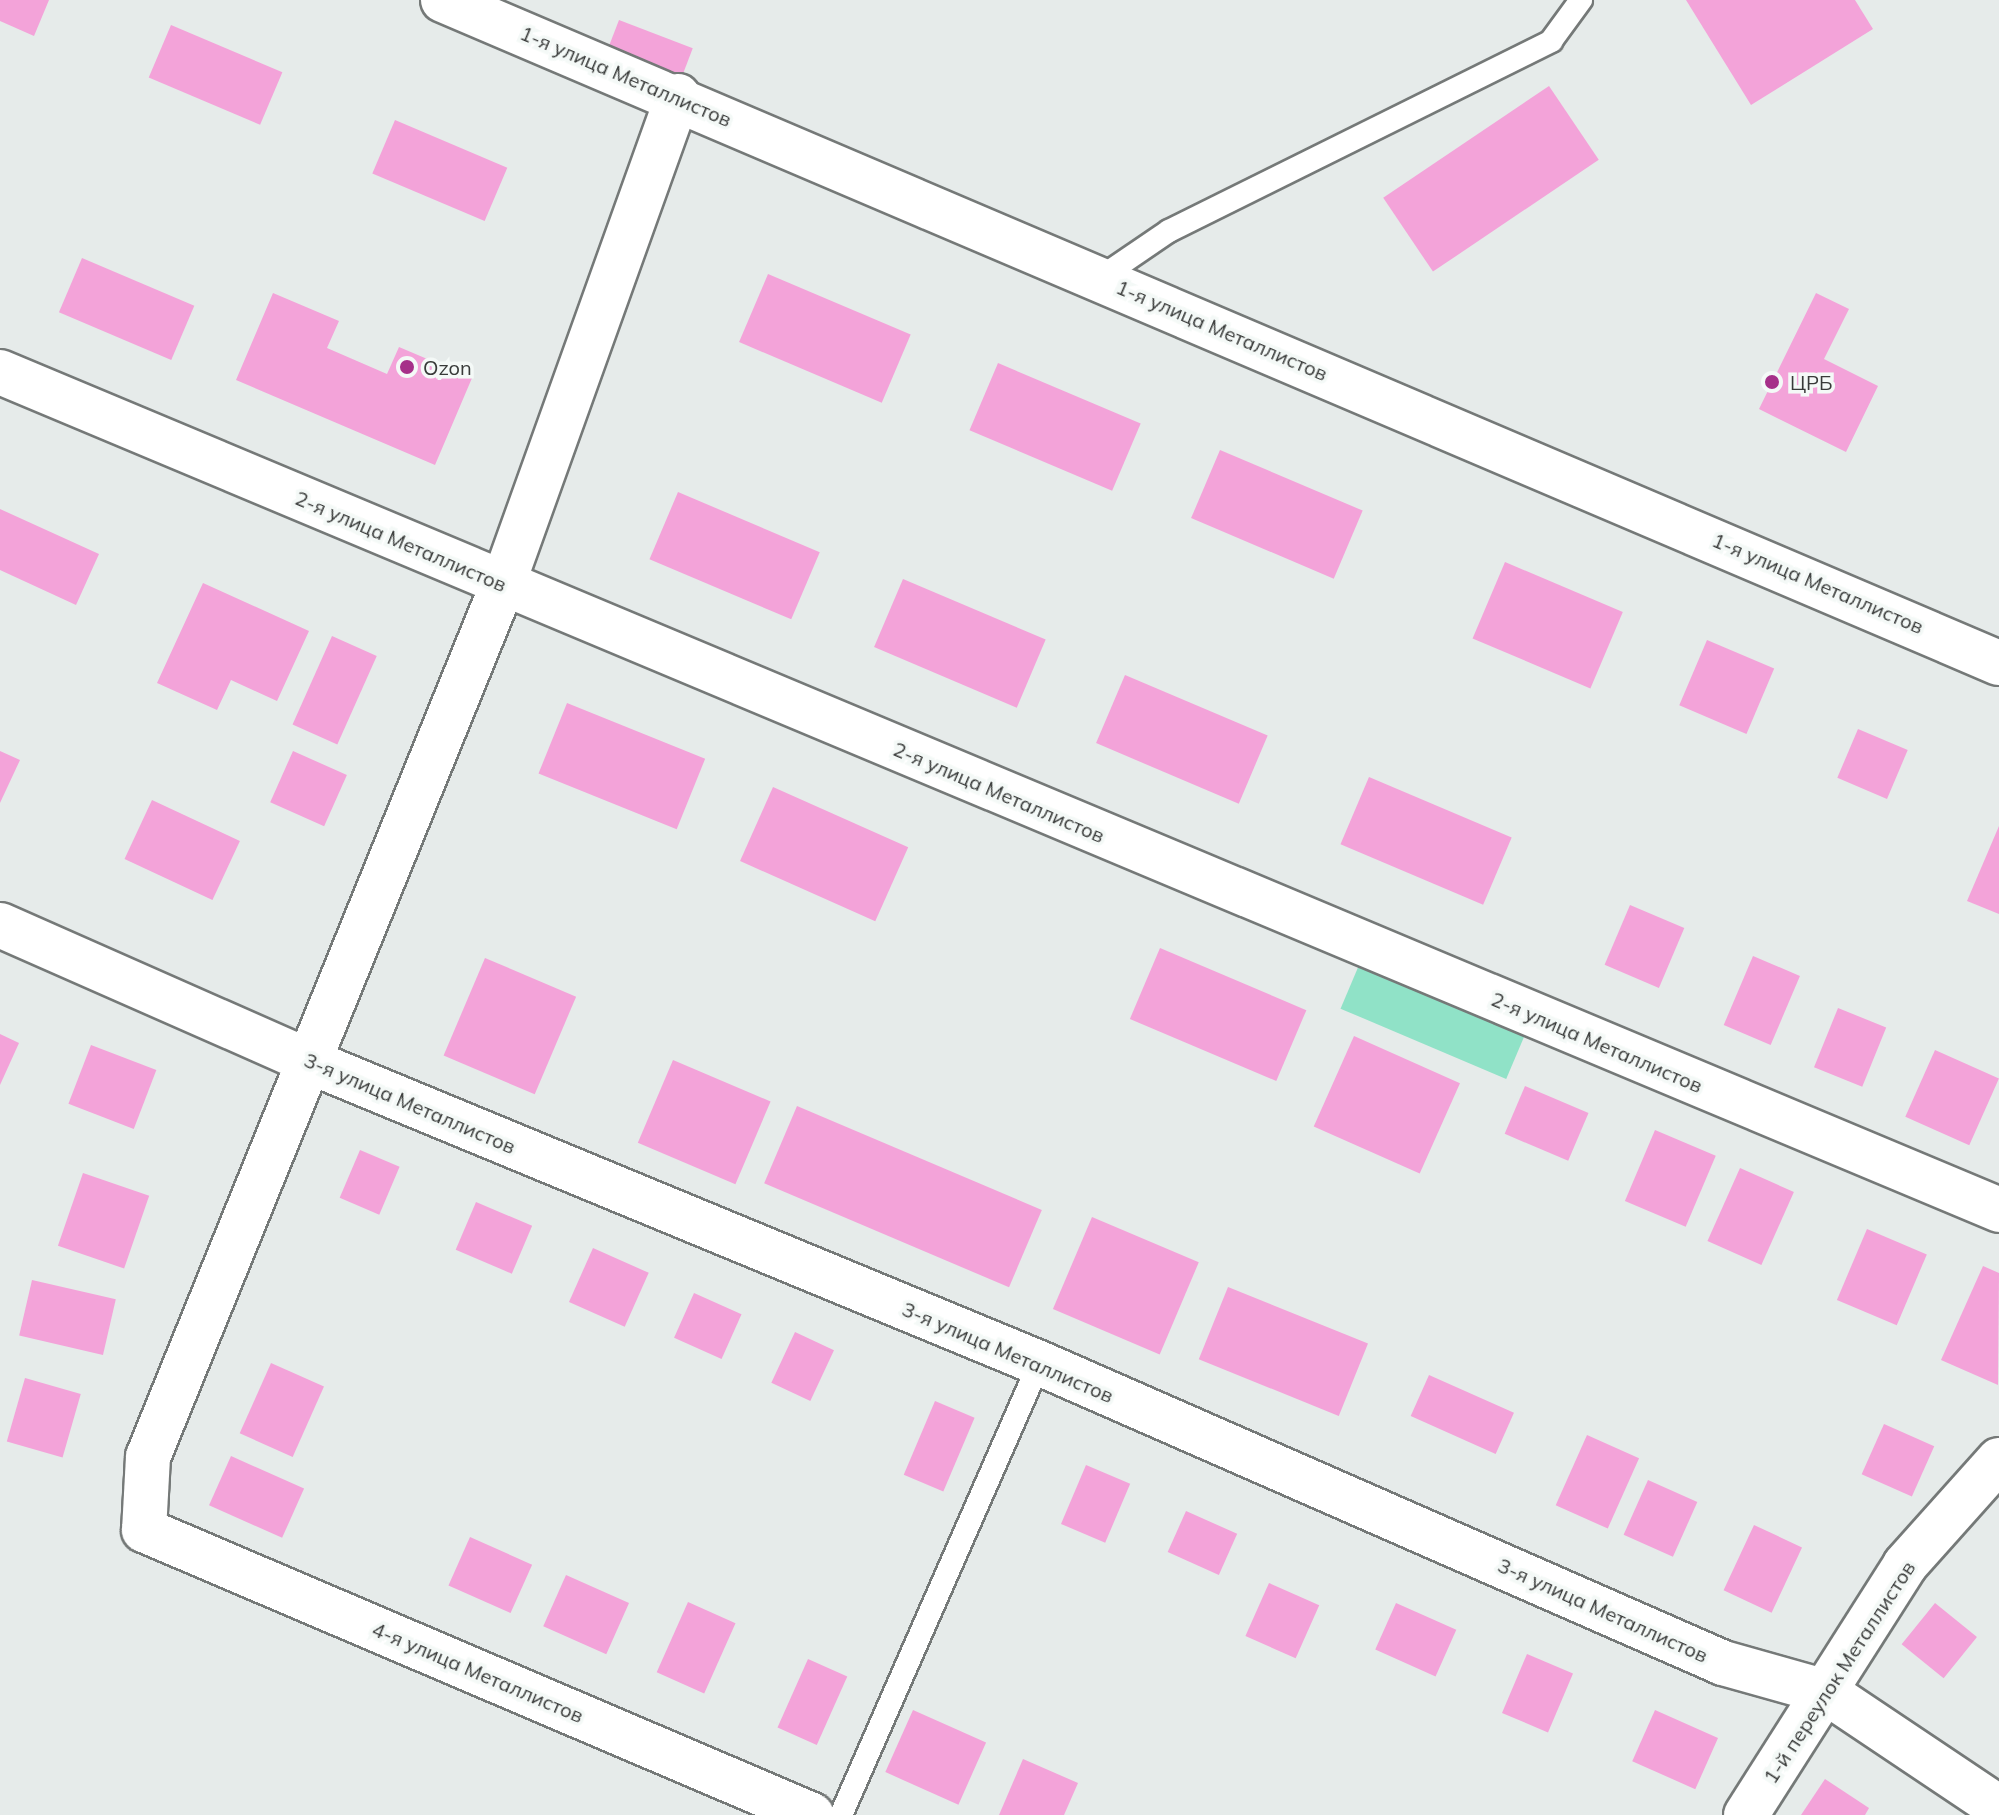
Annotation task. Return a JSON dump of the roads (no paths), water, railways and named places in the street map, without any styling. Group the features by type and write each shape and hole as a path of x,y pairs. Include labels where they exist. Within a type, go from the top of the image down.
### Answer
{"street":[{"name":"1-я улица Металлистов","path":"443,0 678,96 1999,663"},
{"path":"306,1060 503,584 678,96"},
{"name":"2-я улица Металлистов","path":"0,372 1999,1210"},
{"name":"3-я улица Металлистов","path":"0,925 306,1060 1039,1363 1723,1663 1826,1692 1999,1808"},
{"name":"4-я улица Металлистов","path":"306,1060 148,1457 144,1530 812,1815"},
{"name":"1-й переулок Металлистов","path":"1746,1815 1905,1565 1999,1460"}],"lane":[{"path":"1100,278 1169,231 1551,41 1581,0"},
{"path":"841,1815 1039,1363"}],"place":[{"name":"Ozon","path":"407,367"},
{"name":"ЦРБ","path":"1772,382"}]}
